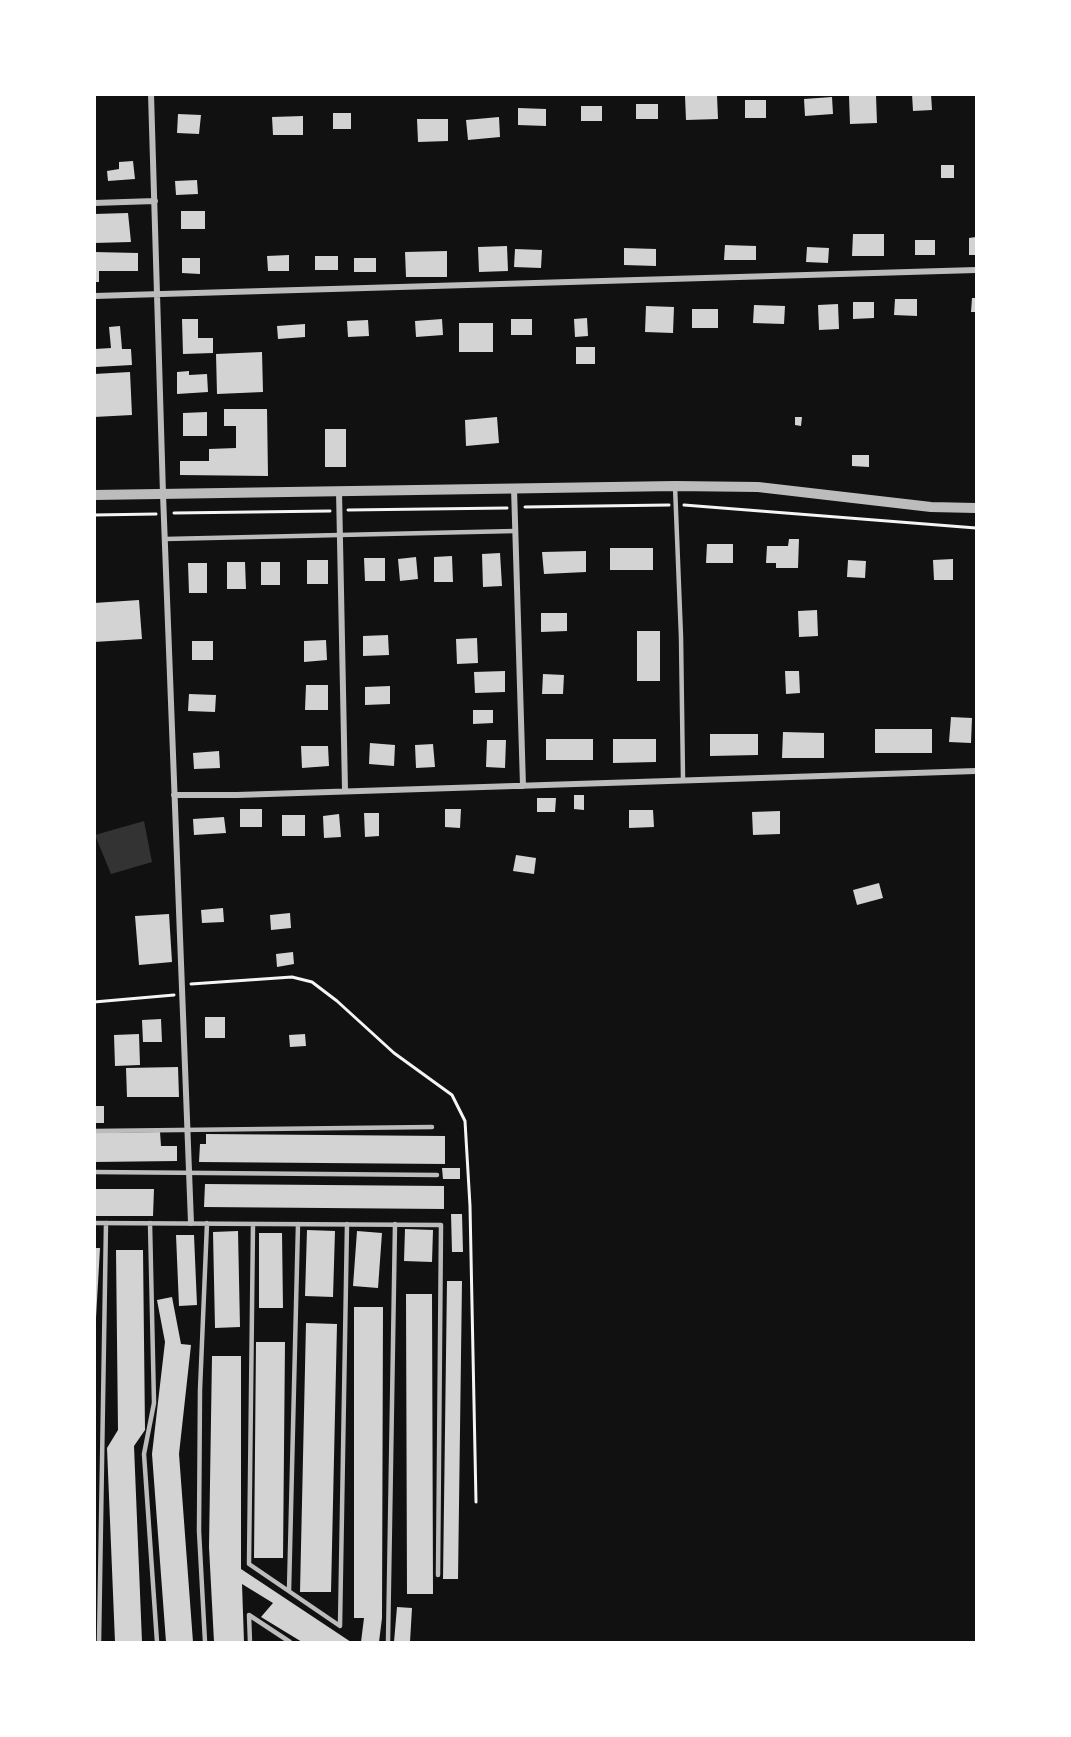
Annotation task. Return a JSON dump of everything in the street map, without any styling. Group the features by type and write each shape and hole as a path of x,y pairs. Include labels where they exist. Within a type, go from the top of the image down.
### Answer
{"street":[{"path":"151,94 163,494 191,1223"},
{"path":"94,203 155,201"},
{"path":"94,296 157,292 976,270"},
{"path":"94,495 514,487 758,487 931,507 976,508"},
{"path":"514,487 524,786"},
{"path":"339,491 345,790"},
{"path":"174,795 237,795 976,771"}],"lane":[{"path":"675,486 683,779"},
{"path":"165,539 515,531"},
{"path":"94,1131 432,1127"},
{"path":"94,1172 189,1171 437,1175"},
{"path":"94,1223 441,1225 438,1575"},
{"path":"99,1642 106,1223"},
{"path":"150,1223 154,1403 144,1454 157,1642"},
{"path":"205,1642 200,1531 200,1390 207,1223"},
{"path":"253,1224 249,1564 340,1626 347,1224"},
{"path":"289,1591 298,1224"},
{"path":"388,1642 394,1224"},
{"path":"250,1642 249,1615 290,1642"}],"path":[{"path":"94,515 676,505 976,528"},
{"path":"94,1002 182,994"}],"shaded area":[{"path":"144,821 152,862 111,874 95,835"}],"building":[{"path":"912,94 931,94 932,110 913,111"},
{"path":"717,95 718,119 686,120 685,96"},
{"path":"876,95 877,123 850,124 849,96"},
{"path":"832,97 833,114 805,116 804,99"},
{"path":"745,100 766,100 766,118 745,118"},
{"path":"636,104 658,104 658,119 636,119"},
{"path":"581,106 602,106 602,121 581,121"},
{"path":"518,108 546,109 546,126 518,125"},
{"path":"333,113 351,113 351,129 333,129"},
{"path":"178,114 201,115 199,134 177,133"},
{"path":"303,116 303,135 273,135 272,117"},
{"path":"499,117 500,137 468,140 466,120"},
{"path":"417,119 448,119 448,141 418,142"},
{"path":"133,161 135,179 108,181 107,171 119,169 119,162"},
{"path":"941,165 954,165 954,178 941,178"},
{"path":"197,180 198,194 176,195 175,181"},
{"path":"181,211 205,211 205,229 181,229"},
{"path":"128,213 131,242 94,243 94,214"},
{"path":"853,234 884,234 884,256 852,256"},
{"path":"976,237 976,255 969,255 969,238"},
{"path":"915,240 935,240 935,255 915,255"},
{"path":"725,245 756,246 756,260 724,260"},
{"path":"507,246 508,271 479,272 478,247"},
{"path":"807,247 829,248 828,263 806,262"},
{"path":"624,248 656,249 656,266 624,265"},
{"path":"515,249 542,250 541,268 514,267"},
{"path":"447,251 447,277 406,277 405,252"},
{"path":"94,252 138,253 138,271 99,271 99,282 94,282"},
{"path":"289,255 289,271 268,271 267,256"},
{"path":"315,256 338,256 338,270 315,270"},
{"path":"182,258 200,258 200,274 182,273"},
{"path":"354,258 376,258 376,272 354,272"},
{"path":"972,298 976,298 976,312 971,312"},
{"path":"895,299 917,299 917,316 894,315"},
{"path":"853,302 874,302 874,318 853,319"},
{"path":"838,304 839,329 819,330 818,305"},
{"path":"754,305 785,306 784,324 753,323"},
{"path":"646,306 674,307 673,333 645,332"},
{"path":"692,309 718,309 718,328 692,328"},
{"path":"587,318 588,336 575,337 574,319"},
{"path":"182,319 198,319 198,338 213,338 213,353 183,354"},
{"path":"442,319 443,335 416,337 415,321"},
{"path":"511,319 532,319 532,335 511,335"},
{"path":"368,320 369,336 348,337 347,321"},
{"path":"459,323 493,323 493,352 459,352"},
{"path":"305,324 305,337 278,339 277,326"},
{"path":"120,326 122,349 131,349 132,365 96,367 95,349 111,348 109,327"},
{"path":"576,347 595,347 595,364 576,364"},
{"path":"262,352 263,392 217,394 216,354"},
{"path":"189,371 189,375 207,374 208,392 177,394 177,372"},
{"path":"130,372 132,415 94,417 94,374"},
{"path":"224,409 267,409 268,476 180,475 180,461 209,461 209,449 236,448 236,426 224,426"},
{"path":"207,412 207,436 183,436 183,413"},
{"path":"497,417 499,443 466,446 465,420"},
{"path":"795,417 802,417 801,426 795,425"},
{"path":"325,429 346,429 346,467 325,467"},
{"path":"852,455 869,455 869,467 852,466"},
{"path":"789,539 799,539 798,568 776,568 776,563 766,563 767,546 788,546"},
{"path":"707,544 733,544 733,563 706,563"},
{"path":"610,548 653,548 653,570 610,570"},
{"path":"586,551 586,572 544,574 542,552"},
{"path":"500,553 502,586 483,587 482,554"},
{"path":"452,556 453,582 434,582 434,557"},
{"path":"416,557 418,579 400,581 398,559"},
{"path":"364,558 385,558 385,581 365,581"},
{"path":"953,559 953,580 934,580 933,560"},
{"path":"307,560 328,560 328,584 307,584"},
{"path":"848,560 866,561 865,578 847,577"},
{"path":"227,562 245,562 246,589 227,589"},
{"path":"261,562 280,562 280,585 261,585"},
{"path":"188,563 207,563 207,593 189,593"},
{"path":"139,600 142,639 94,642 94,603"},
{"path":"817,610 818,636 799,637 798,611"},
{"path":"541,613 567,613 567,631 541,632"},
{"path":"637,631 660,631 660,681 637,681"},
{"path":"388,635 389,655 363,656 363,636"},
{"path":"477,638 478,663 457,664 456,639"},
{"path":"326,640 327,660 304,662 304,641"},
{"path":"192,641 213,641 213,660 192,660"},
{"path":"505,671 505,692 475,693 474,672"},
{"path":"785,671 799,671 800,693 786,694"},
{"path":"543,674 564,675 563,694 542,694"},
{"path":"306,685 328,685 328,710 305,710"},
{"path":"390,686 390,704 365,705 365,687"},
{"path":"189,694 216,695 215,712 188,711"},
{"path":"473,710 493,710 493,723 473,724"},
{"path":"951,717 972,718 971,743 949,742"},
{"path":"875,729 932,729 932,753 875,753"},
{"path":"783,732 824,733 824,758 782,758"},
{"path":"710,734 758,734 758,755 710,756"},
{"path":"546,739 593,739 593,760 546,760"},
{"path":"613,739 656,739 656,762 613,763"},
{"path":"487,740 506,740 505,768 486,767"},
{"path":"370,743 395,745 394,766 369,764"},
{"path":"433,744 435,767 416,768 415,745"},
{"path":"301,746 328,746 329,766 302,768"},
{"path":"219,751 220,768 194,769 193,753"},
{"path":"574,795 584,795 584,810 574,809"},
{"path":"537,798 556,798 555,812 537,812"},
{"path":"240,809 262,809 262,827 240,827"},
{"path":"445,809 461,809 460,828 445,827"},
{"path":"629,810 653,810 654,827 629,828"},
{"path":"780,811 780,834 753,835 752,812"},
{"path":"364,813 379,813 379,836 365,837"},
{"path":"339,814 341,837 324,838 323,816"},
{"path":"282,815 305,815 305,836 282,836"},
{"path":"224,817 226,833 194,835 193,819"},
{"path":"516,855 536,858 534,874 513,871"},
{"path":"879,883 883,898 857,905 853,890"},
{"path":"223,908 224,922 202,923 201,910"},
{"path":"290,913 291,928 271,930 270,915"},
{"path":"169,914 172,962 139,965 135,916"},
{"path":"293,952 294,964 277,967 276,954"},
{"path":"205,1017 225,1017 225,1038 205,1038"},
{"path":"161,1019 162,1042 143,1042 142,1020"},
{"path":"139,1034 140,1065 115,1066 114,1035"},
{"path":"305,1034 306,1046 290,1047 289,1035"},
{"path":"178,1067 179,1097 127,1097 126,1068"},
{"path":"94,1106 104,1106 104,1123 94,1123"},
{"path":"160,1132 161,1146 177,1146 177,1161 94,1162 94,1133"},
{"path":"206,1134 445,1136 445,1164 199,1162 200,1144 206,1144"},
{"path":"442,1168 460,1168 460,1179 443,1179"},
{"path":"205,1184 444,1186 444,1209 204,1207"},
{"path":"94,1189 154,1189 153,1216 94,1216"},
{"path":"451,1214 462,1214 463,1252 452,1252"},
{"path":"405,1229 433,1230 432,1262 404,1261"},
{"path":"307,1230 335,1231 333,1297 305,1296"},
{"path":"238,1231 240,1327 215,1328 213,1232"},
{"path":"357,1231 382,1233 378,1288 353,1286"},
{"path":"259,1233 282,1233 283,1308 259,1308"},
{"path":"176,1235 194,1235 197,1305 179,1306"},
{"path":"94,1248 100,1248 96,1318 94,1318"},
{"path":"116,1250 143,1250 145,1430 134,1446 142,1642 115,1642 107,1448 118,1430"},
{"path":"447,1281 462,1281 458,1579 443,1579"},
{"path":"406,1294 432,1294 433,1594 407,1594"},
{"path":"172,1297 181,1344 191,1345 179,1454 193,1642 166,1642 152,1454 165,1342 157,1300"},
{"path":"354,1307 383,1307 382,1618 379,1642 361,1642 364,1618 354,1618"},
{"path":"306,1323 337,1324 331,1592 300,1592"},
{"path":"256,1342 285,1342 283,1558 254,1558"},
{"path":"212,1356 241,1356 241,1569 351,1642 302,1642 261,1617 273,1603 242,1584 244,1642 214,1642 209,1547"},
{"path":"397,1607 412,1608 410,1642 394,1642"}]}
